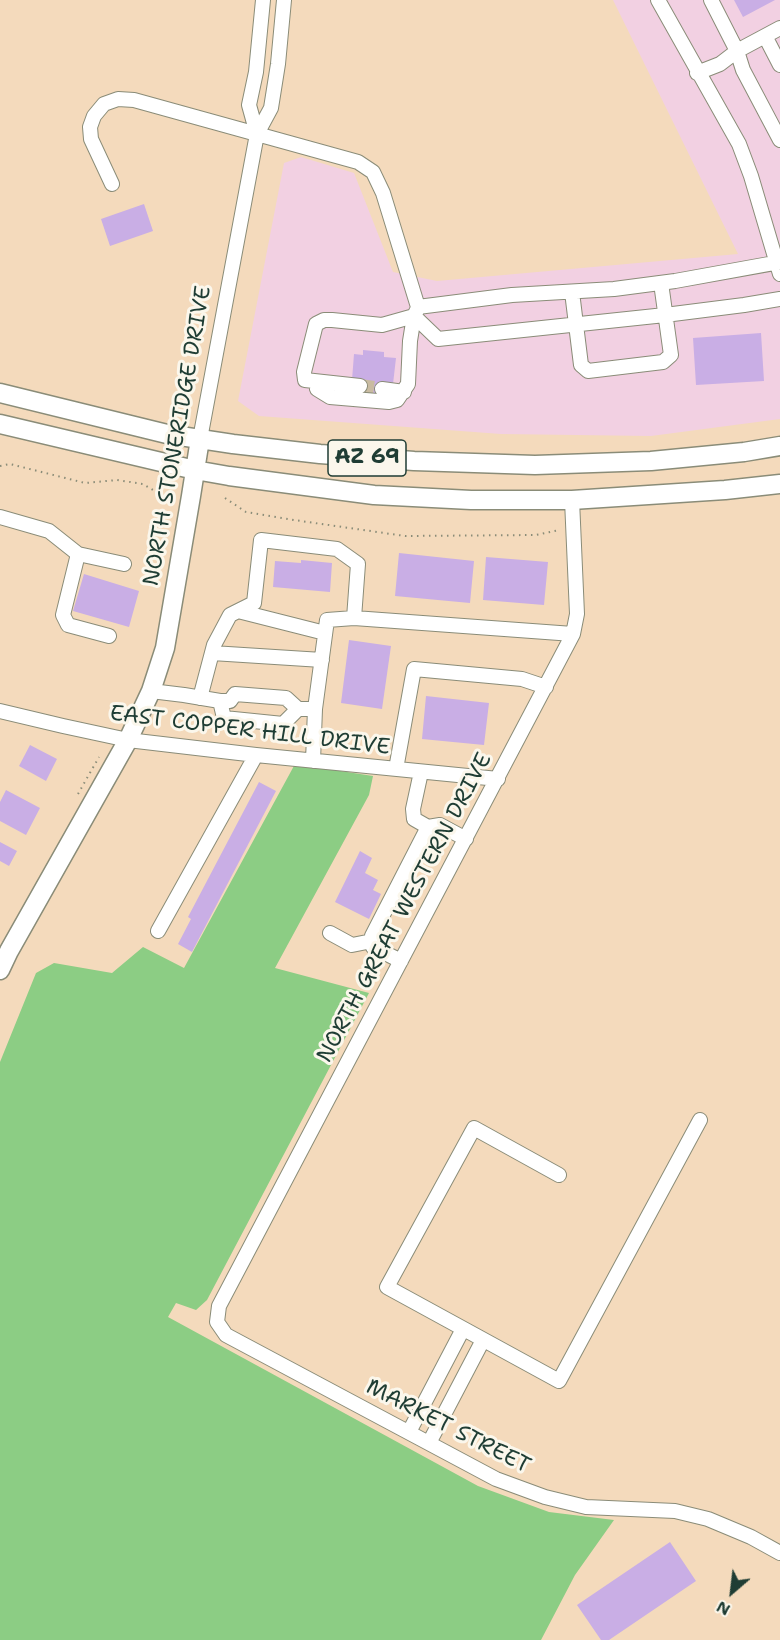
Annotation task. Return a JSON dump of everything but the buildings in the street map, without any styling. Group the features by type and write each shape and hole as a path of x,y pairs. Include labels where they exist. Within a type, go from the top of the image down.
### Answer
{"main road":[{"name":"AZ 69","path":"0,393 156,431 200,439 379,459 535,465 651,461 744,452 780,446"},
{"name":"AZ 69","path":"0,424 195,470 374,495 471,500 572,500 780,484"},
{"name":"NORTH STONERIDGE DRIVE","path":"0,970 128,740 152,691 165,648 200,439"}],"street":[{"name":"NORTH STONERIDGE DRIVE","path":"257,134 249,105 256,72 263,0"},
{"name":"NORTH STONERIDGE DRIVE","path":"200,439 257,134 271,108 284,0"},
{"path":"360,386 305,380 304,372 316,324 324,320 332,320 382,326 416,311 512,295 614,289 779,267 751,176 738,144 658,0"},
{"path":"711,0 737,51 743,70 780,140"},
{"path":"698,73 720,64 737,51 780,28"},
{"path":"765,36 780,65"},
{"path":"112,184 91,139 90,127 94,116 105,104 118,99 134,100 358,162 374,172 383,193 416,311 438,339 665,315 780,299"},
{"path":"572,292 581,365 588,371 599,370 663,362 671,355 661,283"},
{"path":"316,389 330,397 389,402 397,400 408,384 410,341 416,311"},
{"path":"382,392 404,392"},
{"name":"NORTH GREAT WESTERN DRIVE","path":"217,1322 219,1306 573,634 577,614 572,500"},
{"path":"0,518 49,531 78,554 124,564"},
{"path":"200,698 214,645 230,615 254,603 261,540 337,549 358,564 354,618"},
{"path":"78,554 63,615 68,625 108,636"},
{"path":"238,611 326,626 354,618 573,634"},
{"path":"313,761 315,709 326,626"},
{"path":"212,653 322,660"},
{"path":"396,769 414,669 522,679 546,687"},
{"path":"152,691 220,701 231,701 234,694 286,698 298,709 315,709"},
{"path":"220,701 224,718 283,724 298,709"},
{"name":"EAST COPPER HILL DRIVE","path":"0,712 128,740 313,761 498,778"},
{"path":"159,931 256,755"},
{"path":"421,772 413,809 414,819 428,828 440,825 466,839"},
{"path":"401,961 373,947 372,936 428,828"},
{"path":"330,933 352,945 372,941"},
{"path":"559,1175 474,1128 387,1287 559,1381 700,1120"},
{"name":"MARKET STREET","path":"217,1322 226,1335 496,1479 545,1497 586,1507 675,1511 708,1519 751,1537 780,1553"},
{"path":"409,1432 463,1329"},
{"path":"429,1443 483,1341"}],"path":[{"path":"0,466 10,465 85,483 117,480 143,484 158,493"},
{"path":"225,498 246,512 405,536 536,536 573,524"}],"shaded area":[{"path":"613,0 780,0 780,419 651,436 501,434 259,416 238,401 284,163 301,157 354,173 393,272 437,281 738,254"}],"green space":[{"path":"295,764 373,776 369,795 275,968 369,993 207,1300 196,1310 176,1303 168,1317 478,1486 549,1512 614,1520 575,1575 541,1640 0,1640 0,1062 36,973 54,963 112,973 143,947 184,968"}],"tunnel":[{"path":"360,386 382,389"}]}
